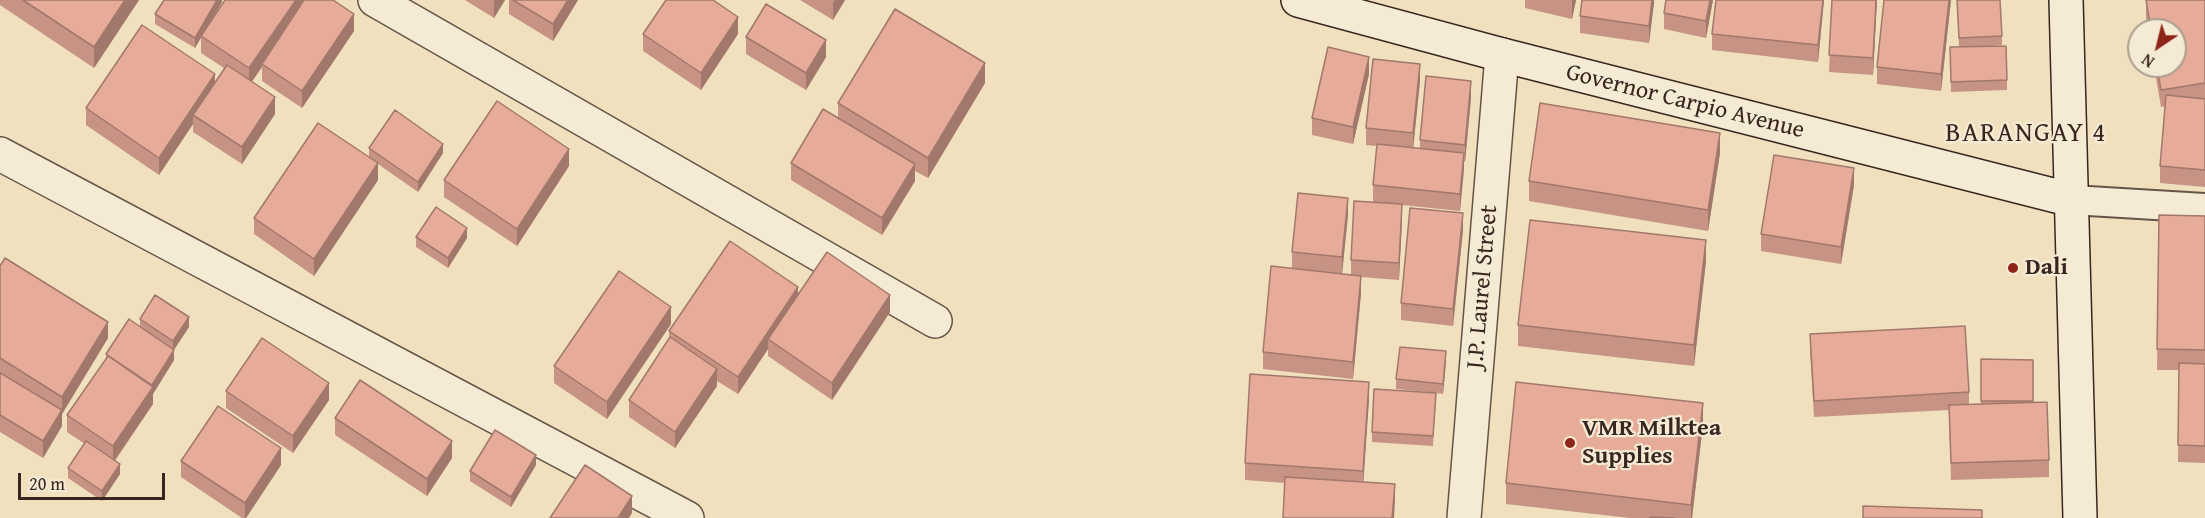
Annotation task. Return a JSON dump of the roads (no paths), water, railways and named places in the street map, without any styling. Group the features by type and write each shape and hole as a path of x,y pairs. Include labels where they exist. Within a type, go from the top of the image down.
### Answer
{"street":[{"path":"375,0 935,321"},
{"name":"Governor Carpio Avenue","path":"1298,0 1502,55 2072,200"},
{"path":"2066,0 2080,518"},
{"name":"J.P. Laurel Street","path":"1464,518 1502,55"},
{"path":"0,154 687,518"}],"lane":[{"path":"2072,200 2205,208"}],"place":[{"name":"Dali","path":"2013,268"},
{"name":"VMR Milktea Supplies","path":"1570,443"}],"district":[{"name":"BARANGAY 4","path":"2026,134"}]}
